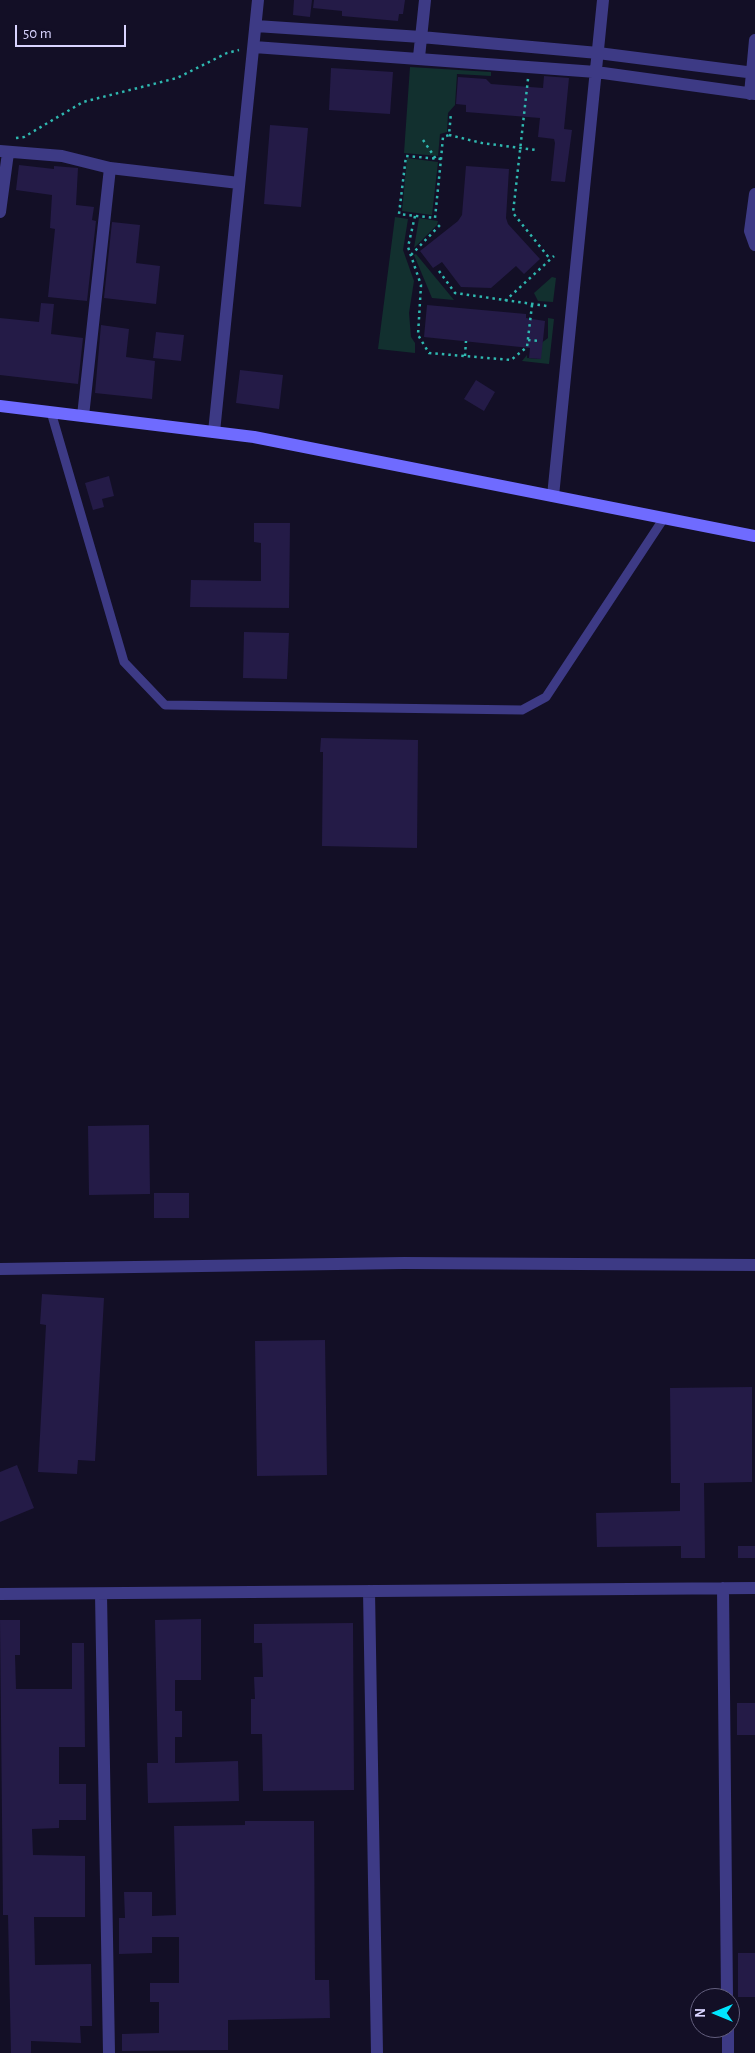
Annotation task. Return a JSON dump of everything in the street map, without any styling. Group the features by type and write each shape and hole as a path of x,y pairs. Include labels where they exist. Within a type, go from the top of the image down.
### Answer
{"street":[{"path":"214,432 258,0"},
{"path":"419,57 425,0"},
{"path":"553,496 603,0"},
{"path":"256,26 421,37 598,53 753,73"},
{"path":"254,46 419,57 596,72 752,94 755,40"},
{"path":"0,212 4,152 62,156 110,168 239,183"},
{"path":"83,416 110,168"},
{"path":"755,194 750,232 755,245"},
{"path":"0,406 254,437 755,536"},
{"path":"0,1269 404,1263 755,1265"},
{"path":"723,1588 728,1988"},
{"path":"0,1594 755,1588"},
{"path":"369,1592 376,2053"},
{"path":"101,1594 108,2053"},
{"path":"728,2038 728,2053"}],"lane":[{"path":"51,412 124,662 166,705 522,710 546,697 664,518"}],"path":[{"path":"10,138 24,137 84,102 177,78 227,53 254,46"},
{"path":"528,79 514,213 550,259"},
{"path":"449,135 451,113"},
{"path":"441,159 406,156 399,214 435,218 441,159 443,137 449,135 482,143 536,150"},
{"path":"423,140 436,159"},
{"path":"415,216 408,247 421,285 418,335 428,353 512,360 527,347 532,305"},
{"path":"411,255 442,223"},
{"path":"504,301 554,256"},
{"path":"439,271 455,293 547,306"},
{"path":"528,340 539,342"},
{"path":"465,356 466,342"}],"green space":[{"path":"410,67 491,72 491,76 457,74 455,105 448,113 447,132 440,134 438,156 404,153"},
{"path":"407,158 438,162 432,215 402,211"},
{"path":"395,217 408,219 403,250 414,281 409,313 411,337 415,343 415,353 378,349"},
{"path":"419,218 438,221 437,225 414,248"},
{"path":"416,254 454,300 432,298 414,255"},
{"path":"552,277 556,278 553,302 538,301 534,293"},
{"path":"548,318 554,319 549,364 522,361 527,355 527,358 541,359 540,344 548,338"}],"building":[{"path":"294,0 312,0 310,17 293,15"},
{"path":"314,0 405,0 403,14 399,14 398,21 342,16 342,11 313,8"},
{"path":"331,68 393,72 390,114 329,110"},
{"path":"544,76 569,78 564,129 572,130 565,182 551,181 555,143 554,139 538,137 540,118 466,112 466,105 456,104 458,77 486,79 491,84 543,88"},
{"path":"270,125 308,128 301,207 264,204"},
{"path":"19,165 54,169 54,166 78,168 76,205 94,207 92,220 96,221 87,301 48,297 55,229 50,228 52,195 16,190"},
{"path":"466,166 509,169 506,218 508,224 540,259 524,274 516,266 491,288 461,287 442,262 433,268 420,251 458,221 462,215"},
{"path":"112,222 140,225 136,263 160,266 156,304 104,298"},
{"path":"41,303 54,304 51,334 83,338 78,384 0,375 0,318 39,322"},
{"path":"427,305 526,314 526,318 545,321 541,359 529,358 530,348 424,337"},
{"path":"101,325 129,329 126,357 155,361 152,399 95,393"},
{"path":"156,332 184,335 181,361 153,358"},
{"path":"240,370 283,375 279,409 236,403"},
{"path":"476,380 495,392 484,411 464,399"},
{"path":"109,476 114,496 102,499 104,507 93,510 85,483"},
{"path":"254,523 290,523 289,608 190,607 191,580 261,581 261,543 254,542"},
{"path":"244,632 289,633 287,679 243,678"},
{"path":"321,738 418,740 417,848 322,846 323,752 320,752"},
{"path":"149,1125 150,1194 89,1195 88,1126"},
{"path":"154,1193 189,1193 189,1218 154,1218"},
{"path":"42,1294 104,1298 95,1461 78,1460 77,1474 38,1472 46,1325 40,1324"},
{"path":"325,1340 327,1475 257,1476 255,1341"},
{"path":"752,1387 752,1482 704,1483 705,1558 681,1558 681,1546 597,1547 596,1513 680,1511 680,1483 671,1483 670,1388"},
{"path":"17,1465 34,1508 0,1522 0,1472"},
{"path":"738,1546 755,1546 755,1558 738,1558"},
{"path":"201,1619 201,1680 175,1680 175,1711 182,1711 182,1737 175,1737 175,1763 238,1761 239,1801 148,1803 147,1763 158,1763 155,1620"},
{"path":"0,1620 20,1620 20,1655 15,1655 16,1689 72,1689 72,1643 84,1643 85,1747 59,1747 59,1784 86,1784 86,1820 59,1820 59,1828 32,1829 33,1855 85,1856 85,1917 34,1917 35,1965 91,1964 92,2026 80,2026 81,2043 31,2041 31,2053 11,2053 8,1915 3,1915"},
{"path":"353,1623 354,1790 263,1791 262,1734 251,1734 251,1699 255,1699 254,1677 263,1677 262,1643 254,1643 254,1624"},
{"path":"737,1703 755,1703 755,1735 737,1735"},
{"path":"245,1821 314,1821 315,1980 329,1980 330,2018 228,2020 228,2050 122,2051 122,2034 159,2033 159,2002 150,2002 150,1983 179,1983 179,1937 152,1937 152,1953 119,1954 119,1918 125,1918 124,1892 152,1892 152,1916 176,1915 174,1826 245,1825"},
{"path":"738,1953 755,1953 755,1997 740,1997 740,1988 738,1988"}]}
